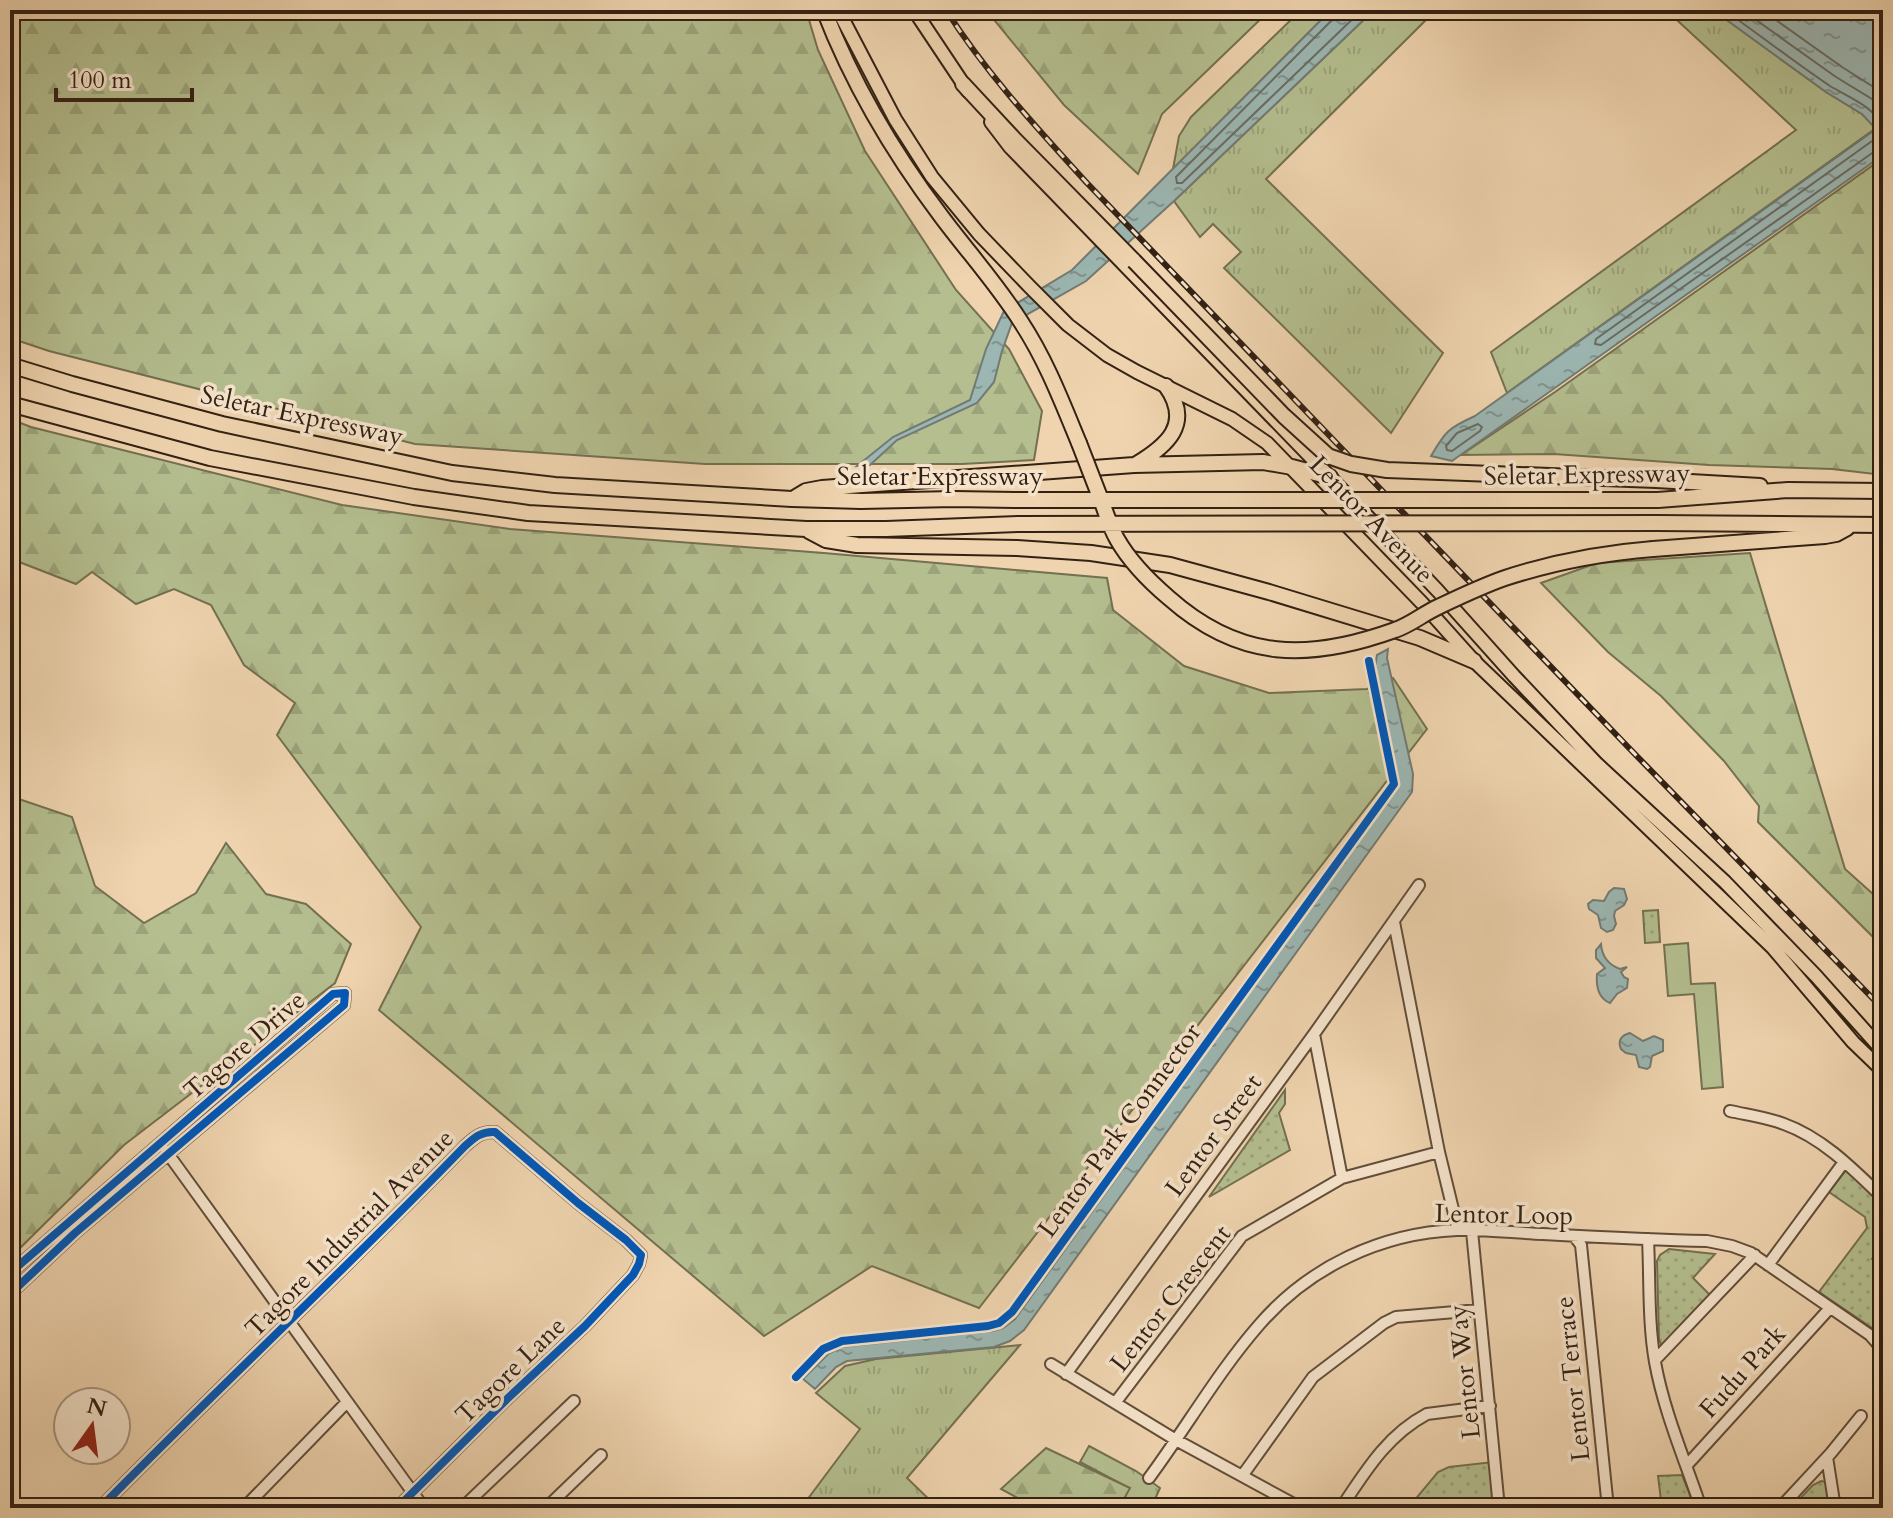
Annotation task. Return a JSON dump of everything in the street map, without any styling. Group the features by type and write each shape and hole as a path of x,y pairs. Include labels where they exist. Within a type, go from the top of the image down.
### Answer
{"highway":[{"path":"824,10 855,81 907,169 1004,296 1035,345 1066,410 1115,537 1147,578 1182,610 1225,635 1248,644 1284,651 1326,649 1397,629 1501,579 1551,564 1601,554 1825,536 1853,525"},
{"path":"963,84 1096,229 1328,456 1351,464 1387,470 1740,484 1788,490"},
{"name":"Seletar Expressway","path":"10,365 222,424 452,473 555,485 861,501 1658,500 1788,490 1883,491"},
{"path":"1134,465 1167,443 1176,426 1177,408 1166,386"},
{"name":"Seletar Expressway","path":"10,404 210,458 414,497 528,513 806,529 1018,524 1883,525"},
{"path":"792,499 815,489 1134,465 1263,462 1330,477"},
{"path":"806,529 826,540 857,545 1017,548 1091,553 1170,565 1420,638 1474,661"}],"main road":[{"name":"Lentor Avenue","path":"838,10 895,119 932,177 979,234 1030,287 1068,325 1120,363 1247,428 1267,443 1474,661 1757,932 1853,1042 1883,1071"},
{"path":"914,10 963,84"},
{"name":"Lentor Avenue","path":"1096,229 1125,265 1438,591 1597,764 1725,882 1883,1051"},
{"path":"1422,603 1438,591"}],"street":[{"name":"Lentor Street","path":"1066,1374 1419,885"},
{"path":"1394,922 1439,1152 1458,1230"},
{"name":"Tagore Drive","path":"10,1273 333,994 345,993 344,1005 75,1233 10,1294"},
{"path":"1314,1034 1342,1178"},
{"path":"1730,1111 1766,1118 1812,1137 1883,1198"},
{"name":"Tagore Industrial Avenue","path":"100,1508 476,1136 487,1131 495,1132 641,1255"},
{"path":"159,1143 424,1508"},
{"name":"Lentor Crescent","path":"1115,1403 1242,1236 1342,1178 1439,1152"},
{"path":"1768,1265 1844,1162"},
{"name":"Lentor Loop","path":"1149,1478 1232,1359 1261,1323 1308,1279 1357,1252 1412,1236 1458,1230 1580,1239 1707,1241 1732,1246 1755,1255 1870,1335 1883,1350"},
{"name":"Lentor Way","path":"1472,1231 1499,1508"},
{"name":"Lentor Terrace","path":"1580,1239 1608,1508"},
{"path":"1648,1239 1655,1360 1664,1401 1701,1508"},
{"name":"Tagore Lane","path":"397,1508 585,1326 633,1275 641,1255"},
{"path":"1655,1360 1755,1255"},
{"name":"Fudu Park","path":"1687,1465 1830,1308"},
{"path":"1242,1476 1313,1377 1384,1323 1396,1317 1479,1310"},
{"path":"1051,1364 1176,1440 1301,1508"},
{"path":"462,1508 574,1401"},
{"path":"244,1508 347,1402"},
{"path":"1341,1508 1375,1457 1417,1419 1427,1414 1490,1406"},
{"path":"1780,1508 1861,1416"},
{"path":"546,1508 601,1455"},
{"path":"1827,1457 1835,1508"}],"green space":[{"path":"10,10 806,10 818,50 865,151 956,290 1009,349 1042,411 1034,460 962,464 705,464 415,444 49,351 10,338"},
{"path":"986,10 1270,10 1162,114 1138,174 1064,105"},
{"path":"1301,10 1331,10 1173,169 1179,136 1191,117"},
{"path":"1374,10 1436,10 1266,179 1443,353 1391,433 1224,268 1241,252 1213,224 1200,237 1174,201"},
{"path":"1666,10 1713,10 1826,92 1862,114 1876,128 1507,393 1491,352 1796,130"},
{"path":"1883,158 1883,475 1832,469 1709,465 1554,454 1461,455 1555,392"},
{"path":"10,419 31,427 342,505 510,529 1107,578 1113,610 1184,666 1269,693 1367,689 1393,678 1427,729 979,1308 872,1266 764,1336 379,1010 421,927 277,735 295,703 244,665 211,605 174,589 136,604 92,572 76,584 14,560 10,563"},
{"path":"1750,553 1845,869 1883,903 1883,947 1758,822 1759,806 1724,761 1661,696 1608,652 1541,583 1597,563"},
{"path":"10,796 72,817 95,886 144,923 196,893 226,843 266,894 306,904 351,944 335,983 124,1145 10,1258"},
{"path":"1658,910 1660,942 1645,943 1643,911"},
{"path":"1688,943 1691,984 1715,983 1723,1087 1702,1089 1694,994 1668,996 1664,945"},
{"path":"1285,1090 1285,1104 1279,1113 1290,1150 1209,1197"},
{"path":"1847,1169 1883,1204 1883,1246 1872,1259 1883,1269 1883,1340 1872,1328 1819,1292 1867,1228 1865,1217 1829,1192"},
{"path":"1669,1249 1715,1254 1693,1278 1712,1297 1665,1345 1659,1340 1657,1261"},
{"path":"1020,1345 907,1478 938,1508 801,1508 860,1429 816,1393 845,1366 876,1359"},
{"path":"1089,1446 1136,1471 1160,1488 1151,1508 1119,1508 1129,1488 1080,1462"},
{"path":"1046,1448 1130,1488 1119,1508 1036,1508 1001,1489"},
{"path":"1493,1462 1496,1508 1408,1508 1438,1472 1449,1467"},
{"path":"1682,1475 1695,1508 1662,1508 1658,1476"},
{"path":"1826,1482 1830,1508 1791,1508 1813,1485"}],"water":[{"path":"1331,10 1374,10 1086,281 1012,323 994,382 977,403 897,440 870,465 857,466 893,437 970,400 986,349 1004,311 1072,270"},
{"path":"1713,10 1883,10 1883,155 1452,461 1431,456 1453,428 1475,416 1876,129 1862,114 1826,92"},
{"path":"1388,649 1387,658 1413,774 1412,792 1024,1330 1010,1341 994,1347 847,1361 836,1367 815,1389 803,1379 828,1354 841,1347 993,1331 1015,1319 1397,787 1399,782 1375,667 1377,655"},
{"path":"1614,888 1624,889 1627,899 1615,911 1613,930 1607,932 1601,928 1598,915 1589,909 1588,904 1593,900 1604,901"},
{"path":"1601,944 1609,963 1620,969 1627,967 1621,972 1628,979 1627,988 1610,1003 1600,995 1598,987 1597,974 1605,968 1596,958 1596,950"},
{"path":"1630,1033 1643,1041 1654,1036 1663,1040 1663,1051 1652,1056 1647,1069 1639,1067 1636,1055 1621,1049 1621,1038"}],"railway":[{"path":"946,10 995,78 1087,183 1883,1009"}],"cycle path":[{"name":"Lentor Park Connector","path":"796,1377 823,1349 842,1341 988,1326 999,1323 1012,1312 1394,784 1369,661"},
{"path":"10,1273 333,994 345,993 344,1005 75,1233 10,1294"},
{"path":"100,1508 465,1146 482,1134 495,1132 626,1240 641,1255 639,1264 633,1275 585,1326 397,1508"}]}
